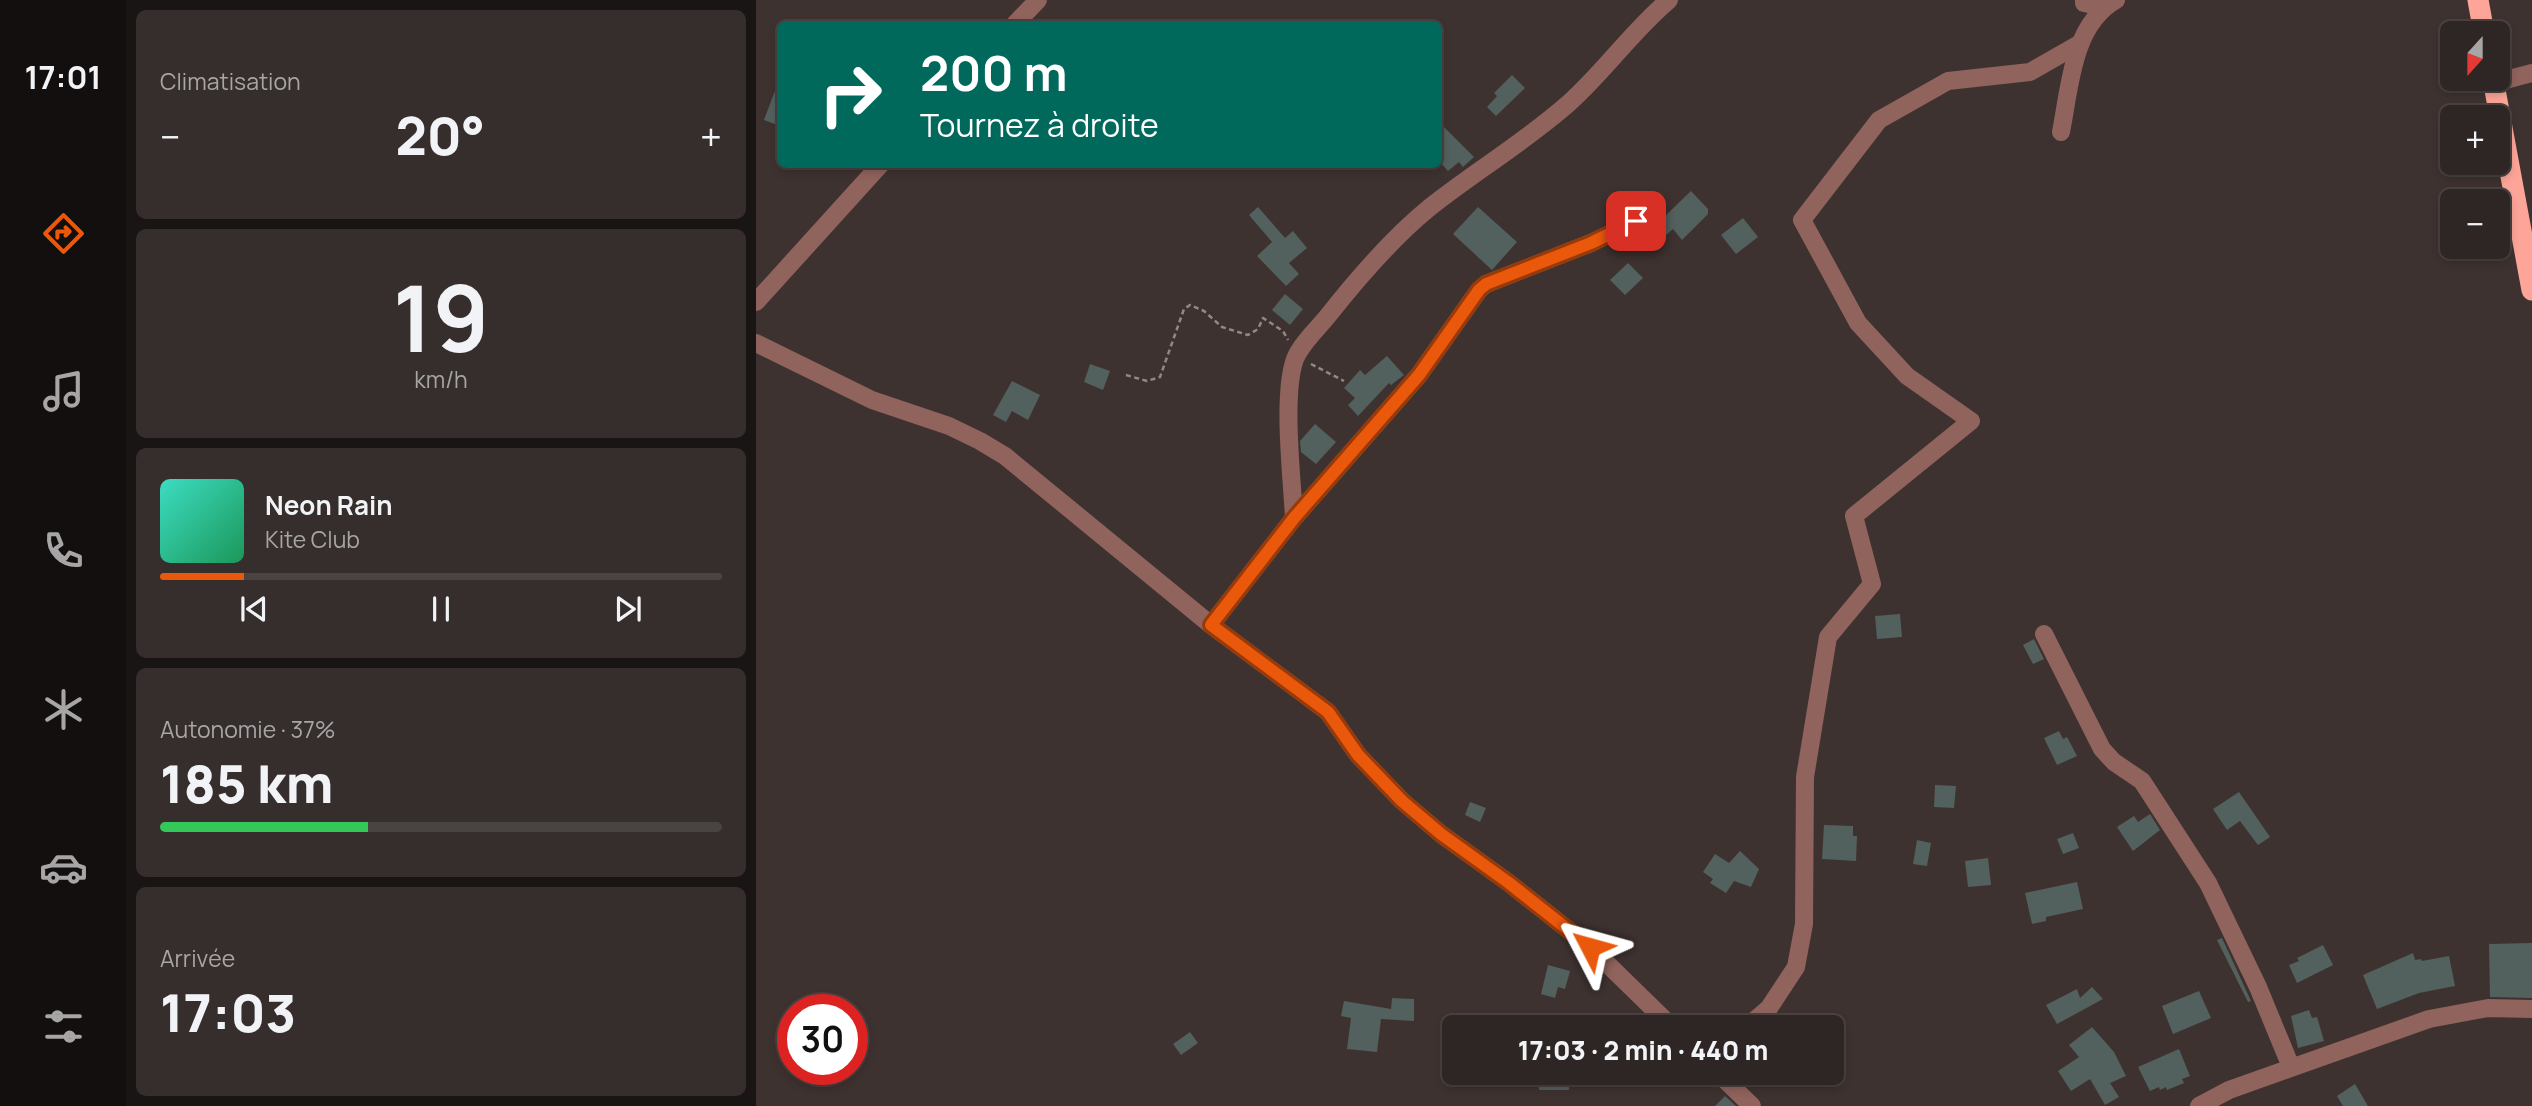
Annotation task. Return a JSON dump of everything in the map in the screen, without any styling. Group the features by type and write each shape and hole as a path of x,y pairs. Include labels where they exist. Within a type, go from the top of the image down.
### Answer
{"highway":[{"path":"2478,0 2482,21"},
{"path":"2495,91 2532,290"}],"street":[{"path":"1019,21 1038,0"},
{"path":"1294,518 1290,405 1291,374 1296,356 1384,252 1428,209 1529,136 1571,101 1647,18 1669,0"},
{"path":"2084,0 2084,3 2110,4"},
{"path":"1761,1015 1769,1008 1796,967 1804,924 1805,777 1828,637 1872,584 1854,516 1971,421 1907,376 1858,323 1802,220 1880,120 1948,81 2030,72 2079,44 2110,4"},
{"path":"2061,132 2079,44"},
{"path":"2510,78 2532,73"},
{"path":"756,302 877,168"},
{"path":"1211,625 1294,518 1419,375 1479,290 1486,284 1591,243 1636,221"},
{"path":"756,343 872,400 949,426 1005,456 1211,625 1328,712 1358,755 1402,801 1441,834 1590,947 1660,1015"},
{"path":"2044,634 2102,749 2114,762 2142,781 2208,883 2263,999 2291,1067"},
{"path":"2199,1106 2229,1090 2429,1019 2488,1007 2532,1009"},
{"path":"1730,1085 1752,1106"}],"path":[{"path":"1126,375 1147,381 1160,377 1184,309 1190,305 1204,311 1222,327 1248,335 1258,329 1263,318 1283,331 1296,356 1344,381"}],"building":[{"path":"1512,75 1525,88 1496,116 1487,107 1497,96 1494,93"},
{"path":"777,85 777,125 764,120"},
{"path":"1442,125 1474,157 1463,167 1459,162 1448,171 1442,164"},
{"path":"1691,191 1708,209 1708,214 1682,240 1673,229 1659,241 1646,226 1646,216 1655,208 1664,217"},
{"path":"1258,207 1285,238 1293,231 1307,248 1289,263 1299,274 1286,286 1257,256 1272,242 1249,215"},
{"path":"1478,207 1517,242 1492,270 1453,234"},
{"path":"1743,218 1758,237 1736,254 1721,235"},
{"path":"1628,263 1643,278 1625,295 1610,280"},
{"path":"1285,294 1303,309 1290,325 1272,310"},
{"path":"1387,356 1404,375 1391,385 1389,383 1358,416 1348,405 1355,398 1344,388 1360,370 1365,375"},
{"path":"1090,364 1110,371 1103,390 1084,382"},
{"path":"1012,381 1040,395 1028,420 1012,411 1006,422 993,415"},
{"path":"1315,424 1336,442 1316,464 1301,452 1300,441"},
{"path":"1900,614 1902,637 1877,639 1875,616"},
{"path":"2034,639 2044,659 2033,664 2023,645"},
{"path":"2059,731 2063,739 2067,737 2077,756 2057,765 2044,738"},
{"path":"1935,785 1956,786 1954,808 1934,807"},
{"path":"2239,792 2270,837 2258,845 2240,821 2227,830 2213,809"},
{"path":"1470,802 1486,808 1480,822 1465,815"},
{"path":"2150,814 2160,830 2133,851 2117,827 2134,816 2138,822"},
{"path":"1824,825 1853,826 1853,836 1857,836 1856,861 1822,859"},
{"path":"2073,833 2079,848 2063,854 2057,839"},
{"path":"1917,840 1931,843 1927,866 1913,864"},
{"path":"1740,851 1759,869 1751,887 1734,881 1726,893 1710,883 1713,879 1703,872 1715,854 1729,863"},
{"path":"1988,858 1991,885 1968,887 1965,861"},
{"path":"2077,882 2083,909 2046,917 2046,921 2032,924 2025,893"},
{"path":"2222,938 2251,1001 2248,1002 2217,940"},
{"path":"2532,943 2532,998 2490,997 2489,944"},
{"path":"2323,945 2333,965 2297,983 2289,965"},
{"path":"2413,953 2415,960 2422,961 2449,956 2455,986 2419,993 2377,1009 2363,975"},
{"path":"1548,965 1570,971 1565,989 1558,987 1555,998 1541,994"},
{"path":"2092,987 2103,999 2057,1024 2046,1005 2077,989 2080,998"},
{"path":"2199,991 2211,1018 2173,1034 2162,1006"},
{"path":"1392,998 1414,999 1414,1021 1381,1019 1377,1052 1347,1049 1351,1018 1341,1016 1344,1001 1391,1009"},
{"path":"2309,1010 2312,1018 2317,1017 2324,1041 2298,1048 2291,1016"},
{"path":"2092,1027 2114,1052 2126,1076 2110,1083 2119,1097 2105,1105 2090,1079 2071,1091 2058,1071 2079,1057 2069,1045"},
{"path":"1190,1032 1198,1043 1181,1055 1173,1044"},
{"path":"2179,1049 2190,1076 2182,1079 2184,1083 2167,1090 2166,1087 2160,1090 2159,1087 2150,1091 2138,1067"},
{"path":"2355,1084 2368,1106 2343,1106 2337,1096"},
{"path":"1539,1085 1569,1085 1569,1090 1539,1090"},
{"path":"1725,1096 1736,1106 1715,1106"}],"route":[{"path":"1590,947 1509,883 1469,856 1402,801 1358,755 1328,712 1211,625 1294,518 1419,375 1479,290 1486,284 1591,243 1636,221"}]}
